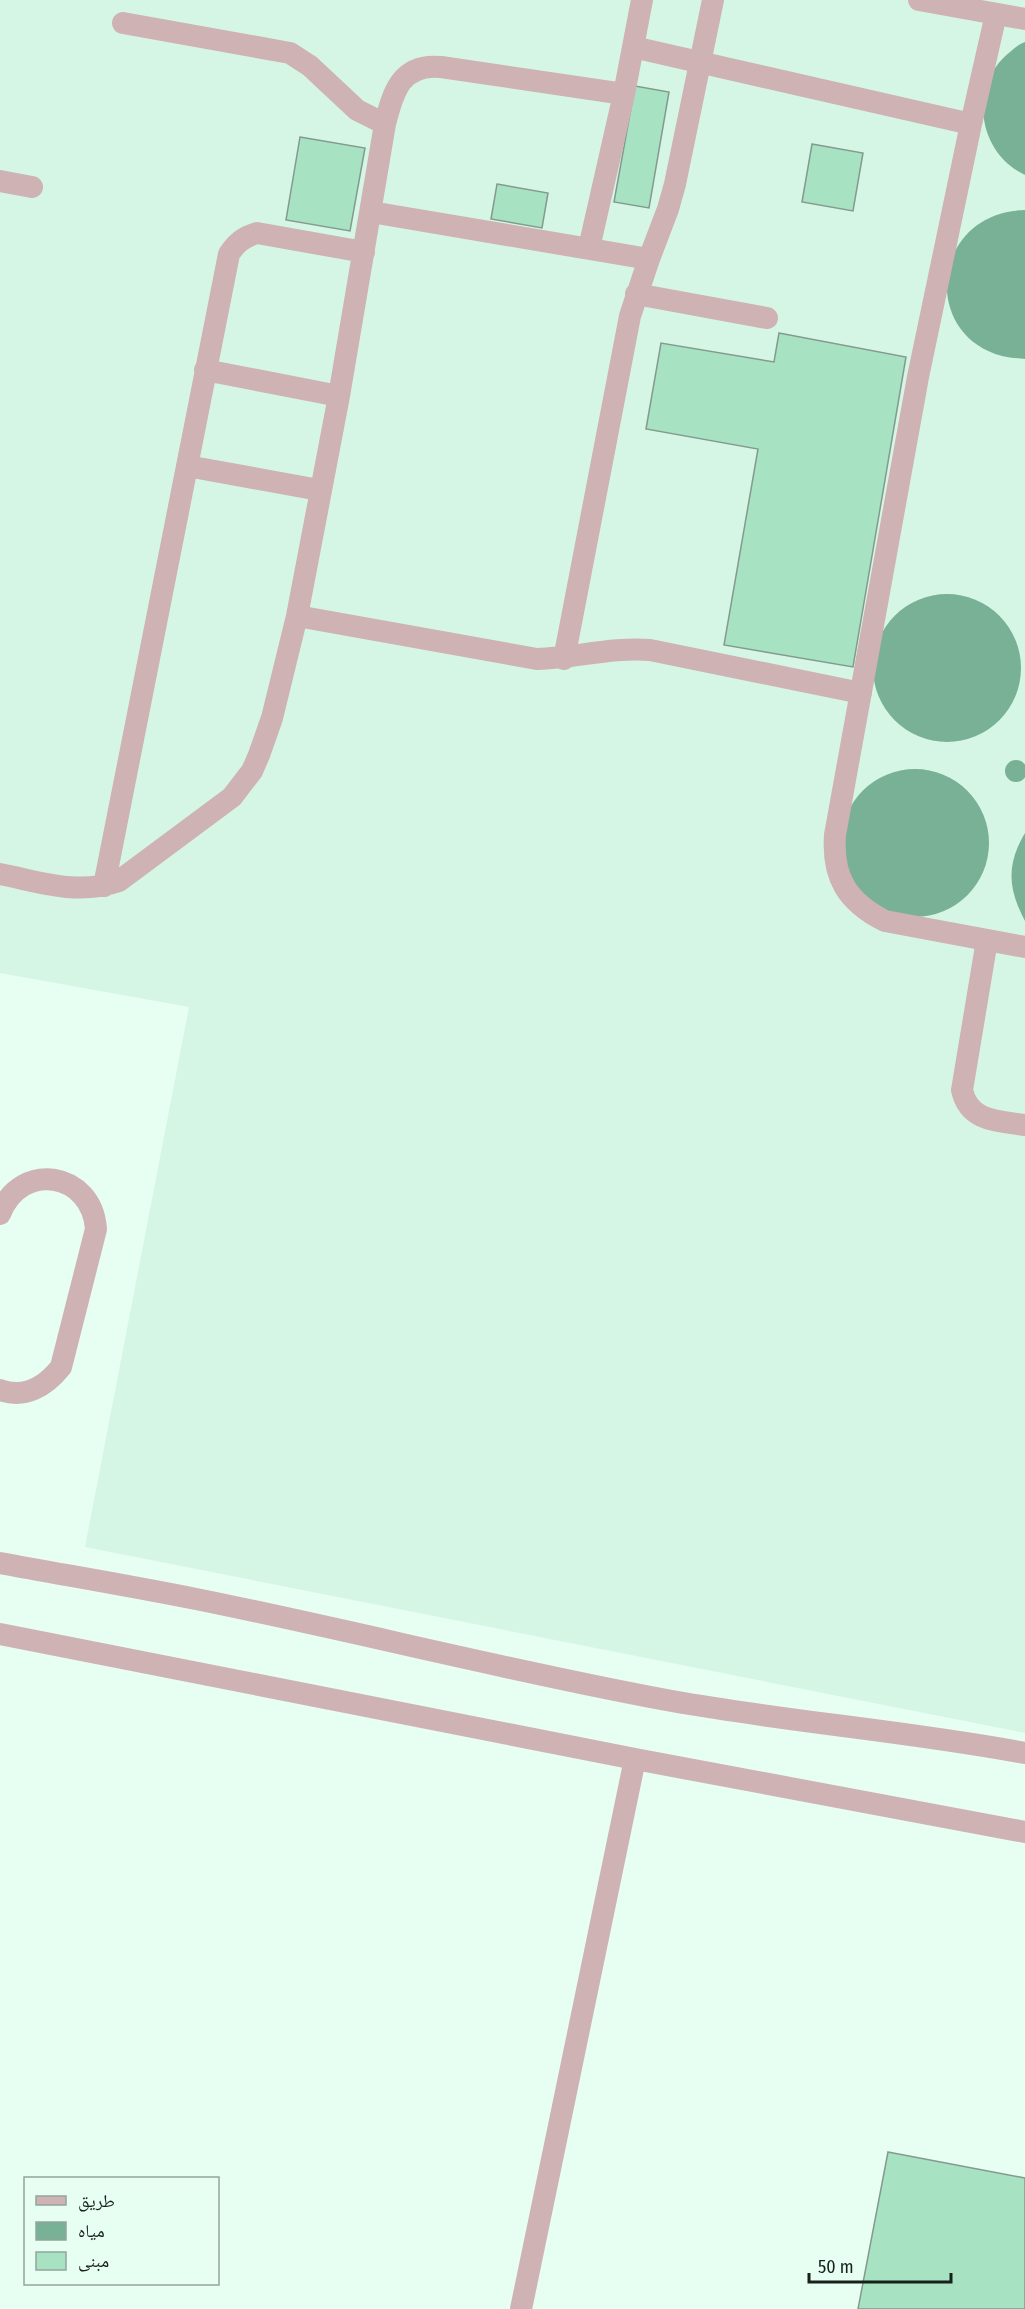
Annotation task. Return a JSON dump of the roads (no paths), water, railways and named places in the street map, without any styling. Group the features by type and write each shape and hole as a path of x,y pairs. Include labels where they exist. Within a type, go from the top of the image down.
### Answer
{"lane":[{"path":"589,248 624,94 642,0"},
{"path":"564,659 626,337 636,294 660,235 675,184 713,0"},
{"path":"919,0 1025,19"},
{"path":"996,14 918,377 835,835 834,853 837,871 844,887 855,902 869,913 885,921 1025,947"},
{"path":"123,23 290,53 310,66 357,110 385,124"},
{"path":"633,47 971,124"},
{"path":"0,874 67,888 86,889 119,881 225,802 243,784 259,755 272,718 297,616 319,490 339,396 385,124 391,102 405,76 416,69 428,66 624,94"},
{"path":"0,181 32,187"},
{"path":"371,212 649,259"},
{"path":"104,886 229,254 236,244 257,233 363,252"},
{"path":"636,294 767,318"},
{"path":"205,370 339,396"},
{"path":"187,466 319,490"},
{"path":"297,616 537,659 564,659 605,650 627,648 650,651 861,693"},
{"path":"987,940 962,1090 964,1100 975,1114 984,1118 1025,1125"},
{"path":"0,1214 10,1195 19,1187 36,1180 54,1179 76,1188 85,1196 93,1212 96,1229 61,1367 51,1379 38,1388 23,1393 0,1390"},
{"path":"0,1563 197,1599 560,1679 672,1701 773,1719 894,1733 1025,1753"},
{"path":"0,1634 635,1759 1025,1832"},
{"path":"521,2309 635,1759"}],"water":[{"path":"1025,42 1025,175 1009,165 996,151 988,135 984,118 984,100 988,82 997,66 1010,52"},
{"path":"1025,210 1025,359 1002,356 975,343 958,324 948,301 948,276 955,251 970,231 994,216"},
{"path":"947,594 975,599 988,606 999,616 1009,627 1016,640 1021,668 1016,696 1009,709 999,720 988,730 975,737 947,742 919,737 906,730 895,720 885,709 878,696 873,668 878,640 885,627 895,616 906,606 919,599"},
{"path":"1016,760 1024,763 1026,775 1024,779 1016,782 1008,779 1005,771 1008,763"},
{"path":"915,769 943,775 967,791 983,815 989,843 983,871 967,895 943,911 915,917 887,911 863,895 847,871 841,843 847,815 863,791 887,775"},
{"path":"1025,833 1025,921 1015,898 1012,866"}]}
